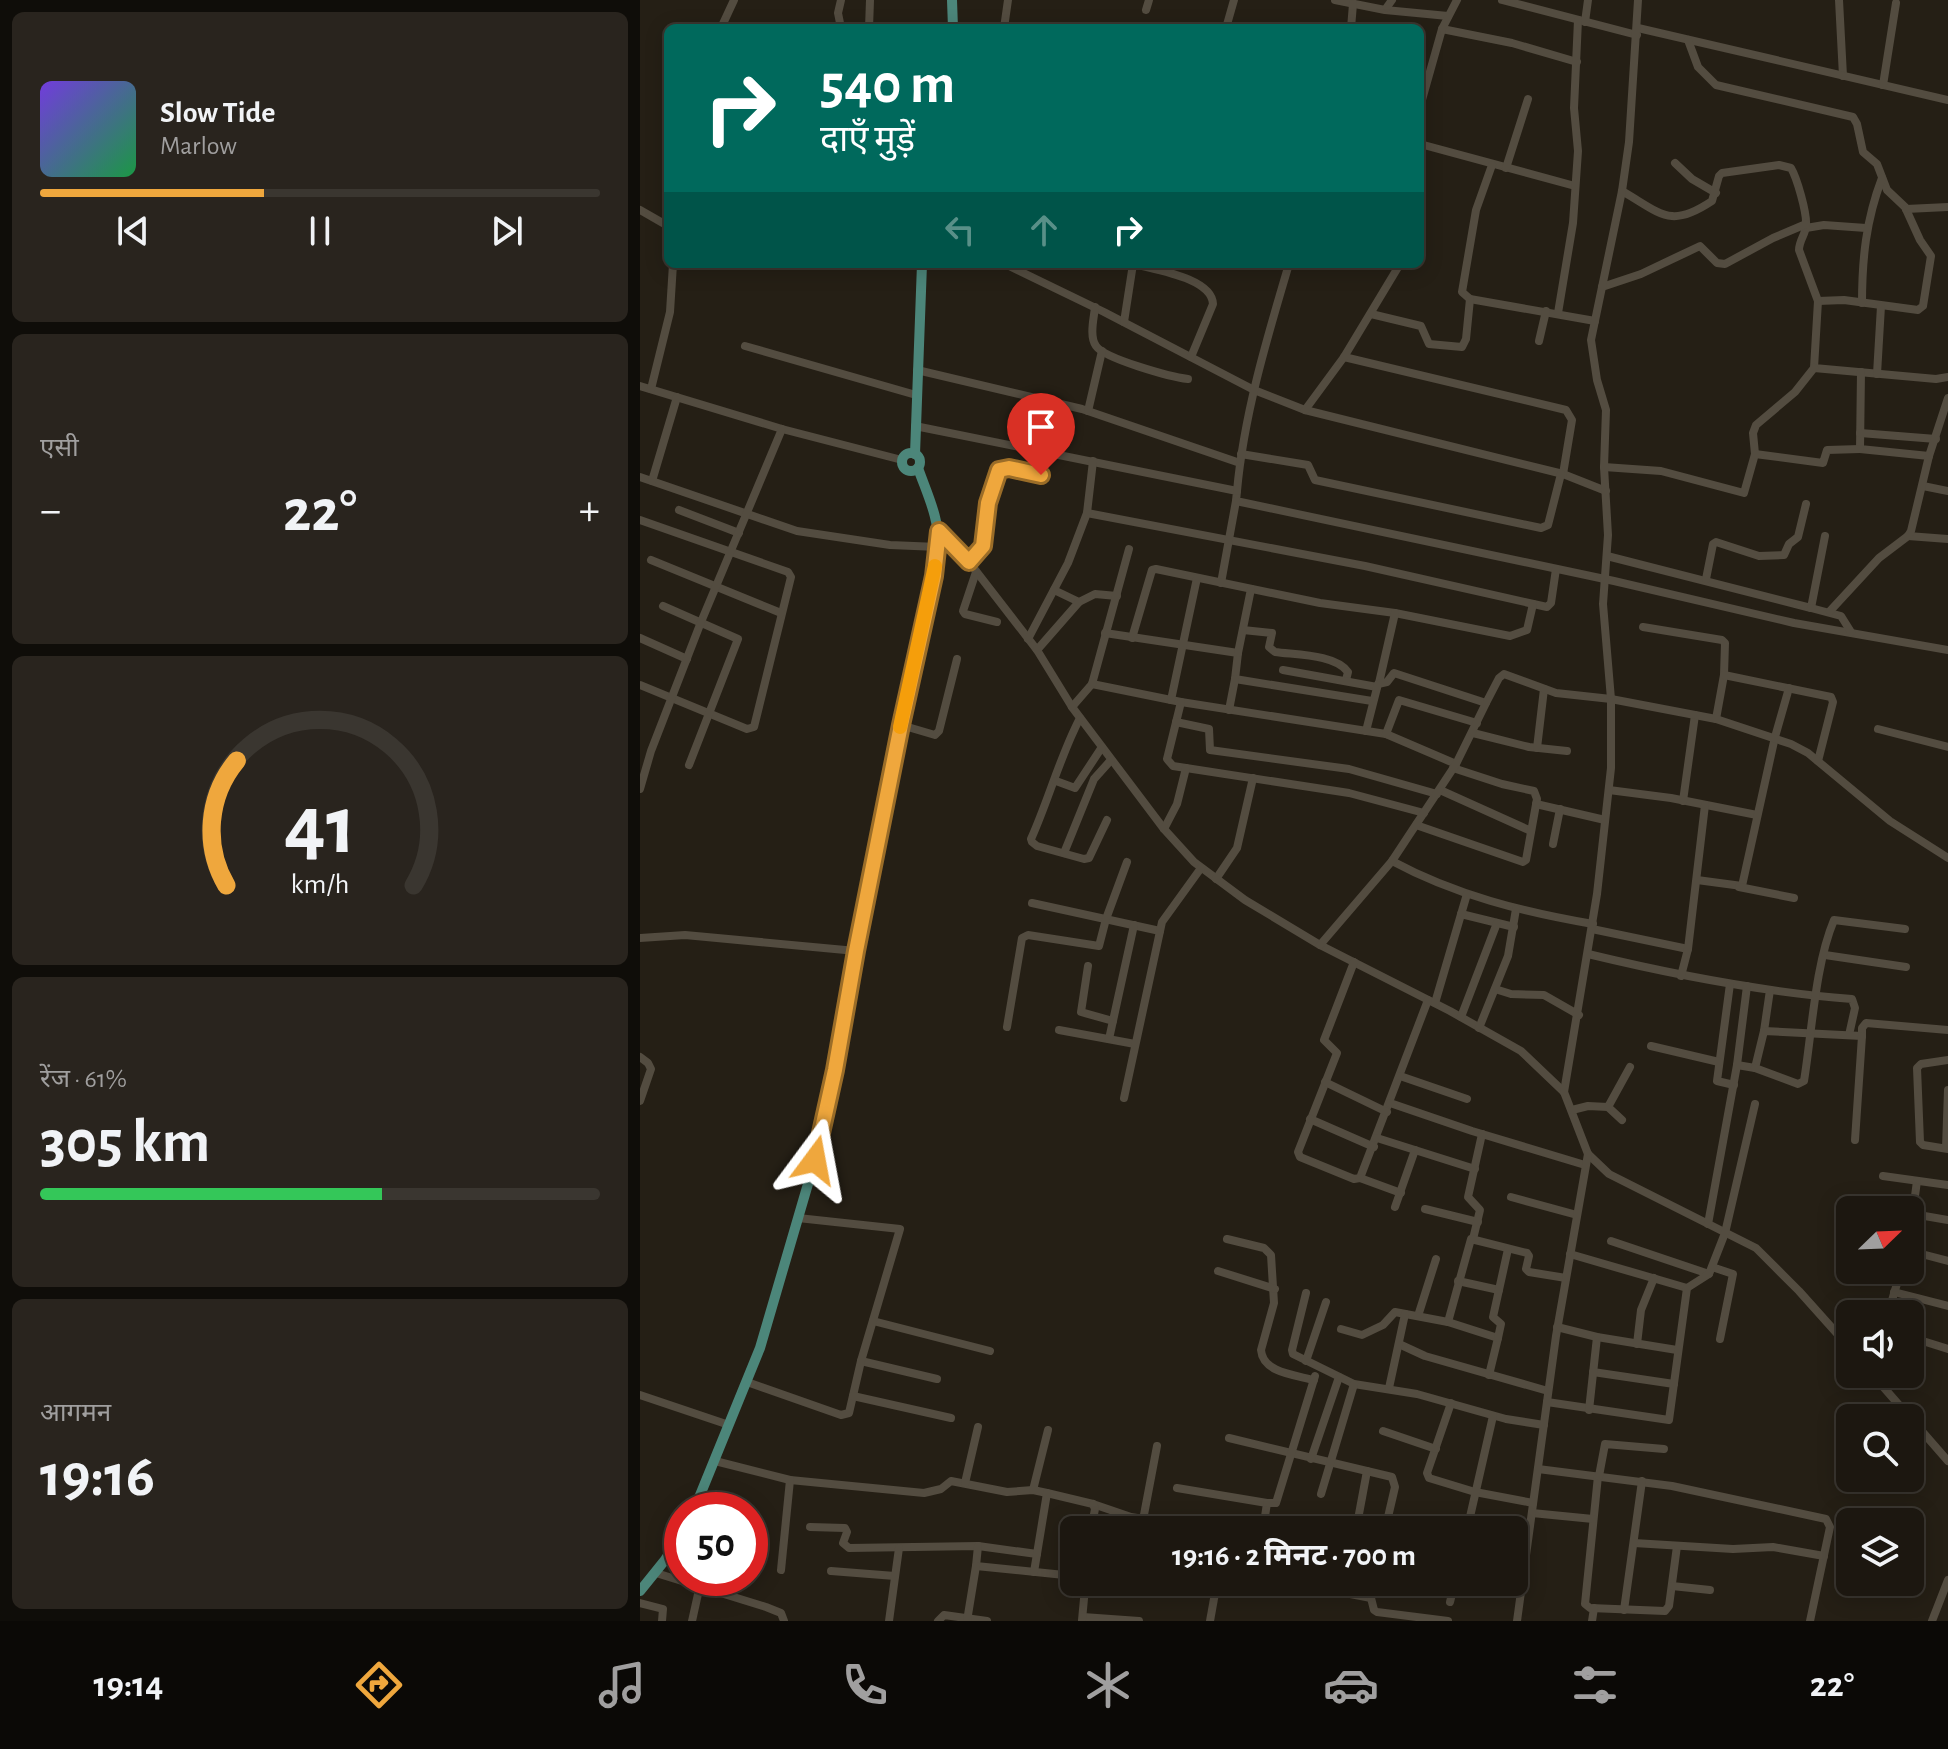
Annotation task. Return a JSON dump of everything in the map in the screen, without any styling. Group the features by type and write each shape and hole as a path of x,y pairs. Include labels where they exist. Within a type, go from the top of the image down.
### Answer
{"main road":[{"path":"952,0 953,24"},
{"path":"702,1492 774,1308 826,1112 938,547 939,531 915,454 922,268"},
{"path":"915,454 907,454 902,460 907,471 918,468"},
{"path":"640,1591 664,1563"}],"street":[{"path":"723,24 733,0"},
{"path":"840,24 838,13 841,0"},
{"path":"869,24 870,0"},
{"path":"1005,24 1008,0"},
{"path":"1146,10 1149,0"},
{"path":"1227,24 1234,0"},
{"path":"1335,0 1385,10 1448,16"},
{"path":"1424,93 1442,29 1457,0"},
{"path":"1502,0 1582,21 1688,40 1948,100"},
{"path":"1558,313 1571,233 1578,151 1574,108 1577,62 1588,0"},
{"path":"1564,1092 1579,1015 1609,790 1611,699 1603,604 1607,556 1606,410 1597,380 1591,340 1622,191 1638,0"},
{"path":"1839,0 1843,76"},
{"path":"1883,85 1896,3"},
{"path":"1351,24 1353,4"},
{"path":"1442,29 1512,43 1577,62"},
{"path":"1688,40 1698,67 1716,85 1853,117 1863,152 1877,164 1887,190 1906,209 1932,259 1923,306 1918,310 1818,301"},
{"path":"1506,168 1528,99"},
{"path":"1424,145 1575,186"},
{"path":"1675,163 1692,179 1716,193"},
{"path":"1492,165 1476,210 1462,289 1470,299 1595,321"},
{"path":"1604,467 1661,471 1744,493 1755,454 1753,433 1756,425 1795,392 1814,368 1818,301 1799,250 1806,226 1794,172 1785,165 1722,173 1712,201 1694,213 1678,218 1661,214 1622,191"},
{"path":"1862,303 1866,228 1882,178"},
{"path":"1906,209 1948,207"},
{"path":"640,210 664,224"},
{"path":"1602,287 1641,274 1700,246 1717,263 1725,264 1773,238 1806,226 1866,228"},
{"path":"651,389 670,312 673,268"},
{"path":"1013,268 1254,390 1305,410 1562,474 1606,491"},
{"path":"1124,322 1132,268"},
{"path":"1147,268 1198,283 1212,295 1213,304 1191,357"},
{"path":"1221,583 1254,390 1288,268"},
{"path":"1305,410 1344,357 1398,268"},
{"path":"1371,314 1421,326 1429,344 1462,347 1466,339 1470,299"},
{"path":"1877,374 1881,306"},
{"path":"1095,307 1092,337 1102,351 1173,377 1188,379"},
{"path":"1539,341 1546,311"},
{"path":"745,346 916,395"},
{"path":"1088,411 1102,351"},
{"path":"917,370 1088,411 1241,458 1308,465 1315,480 1541,528 1548,525 1572,420 1566,410 1344,357"},
{"path":"1814,368 1948,377"},
{"path":"1860,449 1861,372"},
{"path":"640,386 782,429 902,460"},
{"path":"652,481 677,397"},
{"path":"1830,611 1879,558 1908,536 1929,456 1944,426 1948,398"},
{"path":"915,426 1093,461 1794,623 1948,650"},
{"path":"640,789 645,767 701,622 782,429"},
{"path":"1860,433 1936,439"},
{"path":"1755,454 1823,463 1825,451 1860,449 1929,456"},
{"path":"969,562 983,546 988,503 999,470 1009,468 1042,475 1049,452"},
{"path":"1028,639 1054,590 1087,513 1093,461"},
{"path":"640,477 797,531 890,545 938,547"},
{"path":"1923,486 1948,491"},
{"path":"1706,579 1716,542 1759,556 1784,555 1789,544 1798,537 1806,504"},
{"path":"679,510 739,533"},
{"path":"1087,513 1392,572 1547,607 1550,605 1556,569"},
{"path":"640,520 790,573 757,724 747,729 640,685"},
{"path":"939,531 969,562 1037,650 1072,707 1164,829 1201,868 1245,900 1320,945 1521,1051 1564,1092 1588,1154 1609,1174 1756,1248 1836,1332"},
{"path":"1811,608 1825,536"},
{"path":"1908,536 1948,539"},
{"path":"1072,707 1092,684 1129,549"},
{"path":"1607,556 1830,611 1841,616 1851,632"},
{"path":"651,560 781,613"},
{"path":"1132,638 1152,570 1320,603 1395,613 1515,636 1528,628 1533,604"},
{"path":"976,572 963,611 997,622"},
{"path":"1197,578 1183,646 1176,722 1167,759 1173,766 1349,793 1424,813"},
{"path":"1229,710 1251,589"},
{"path":"1054,590 1079,602"},
{"path":"1037,650 1079,602 1095,594 1117,596"},
{"path":"663,606 738,639 689,765"},
{"path":"1366,731 1395,613"},
{"path":"1643,627 1722,640 1726,647 1724,675 1716,719"},
{"path":"1243,630 1272,633 1269,647 1275,652 1328,660 1344,666 1348,672 1346,680"},
{"path":"1105,633 1238,653"},
{"path":"640,638 687,659"},
{"path":"901,725 935,735 939,731 957,659"},
{"path":"1283,670 1378,685 1397,673 1486,703"},
{"path":"1320,945 1392,861 1455,766 1499,678 1504,674 1544,689 1578,697 1611,699 1716,719 1775,737 1818,761 1890,821 1948,858"},
{"path":"1724,675 1827,695 1832,699 1818,761"},
{"path":"1235,679 1372,701"},
{"path":"1092,684 1176,701 1386,734 1455,766 1502,784 1534,791 1537,796 1526,860 1523,862 1416,825"},
{"path":"1739,887 1789,688"},
{"path":"1537,748 1544,689"},
{"path":"1386,734 1399,700 1537,748 1567,751"},
{"path":"1683,801 1695,715"},
{"path":"1080,718 1031,839 1037,846 1089,858 1107,820"},
{"path":"1176,722 1209,729 1210,750 1349,769 1438,792 1531,831"},
{"path":"1878,729 1948,747"},
{"path":"1056,781 1075,788 1102,747"},
{"path":"1064,853 1094,779 1111,760"},
{"path":"1164,829 1177,804 1186,768"},
{"path":"1216,879 1237,848 1253,778"},
{"path":"1609,790 1757,815"},
{"path":"1536,804 1605,820"},
{"path":"1681,976 1688,949 1705,805"},
{"path":"1553,844 1560,809"},
{"path":"1392,861 1430,881 1516,909 1688,949"},
{"path":"1007,1027 1022,938 1028,935 1099,946 1127,862"},
{"path":"1124,1098 1160,931 1166,914 1201,868"},
{"path":"1697,880 1794,898"},
{"path":"1360,1178 1431,1002 1467,894"},
{"path":"1032,903 1160,931"},
{"path":"1479,1028 1508,956 1516,909"},
{"path":"1461,914 1514,927"},
{"path":"1737,1065 1802,1083 1812,1033 1815,997 1834,920 1905,929"},
{"path":"1461,1017 1497,923"},
{"path":"1109,1039 1134,925"},
{"path":"640,938 685,935 856,951"},
{"path":"1588,954 1681,976 1815,997 1852,999 1855,1008 1849,1035"},
{"path":"1825,955 1906,967"},
{"path":"1354,962 1324,1040 1337,1053 1298,1152 1300,1157 1354,1179 1360,1178 1401,1193"},
{"path":"1088,966 1081,1012 1113,1021"},
{"path":"1730,984 1717,1081 1734,1085"},
{"path":"1708,1224 1734,1085 1747,986"},
{"path":"1495,989 1511,994 1544,995 1579,1015"},
{"path":"1755,1068 1770,990"},
{"path":"1855,1140 1862,1028 1866,1023 1948,1030"},
{"path":"1059,1030 1135,1044"},
{"path":"1764,1031 1862,1036"},
{"path":"1651,1046 1719,1062"},
{"path":"640,1057 651,1069 640,1101"},
{"path":"1948,1060 1921,1064 1917,1068 1918,1139 1923,1145 1947,1148 1948,1090"},
{"path":"1608,1107 1630,1067"},
{"path":"1400,1076 1467,1099"},
{"path":"1325,1082 1388,1108 1585,1165"},
{"path":"1547,1402 1666,1422 1670,1414 1687,1288 1710,1271 1725,1233 1755,1104"},
{"path":"1572,1110 1588,1106 1608,1107 1622,1120"},
{"path":"1310,1119 1376,1142 1415,1150 1475,1169"},
{"path":"1448,1322 1469,1241 1473,1239 1478,1222 1479,1208 1468,1197 1482,1134"},
{"path":"1395,1207 1415,1150"},
{"path":"1528,1538 1557,1327 1588,1154"},
{"path":"1883,1176 1948,1185"},
{"path":"1915,1196 1917,1181"},
{"path":"1511,1197 1577,1215"},
{"path":"1425,1209 1478,1222"},
{"path":"1924,1216 1948,1220"},
{"path":"747,1382 841,1415 849,1413 900,1229 798,1218"},
{"path":"1227,1239 1269,1251 1275,1289 1261,1357 1272,1368 1314,1380"},
{"path":"1473,1239 1529,1255 1526,1269 1529,1272 1566,1278"},
{"path":"1611,1241 1710,1271 1733,1274 1720,1339"},
{"path":"1489,1375 1500,1323 1493,1317 1508,1249"},
{"path":"1924,1255 1948,1261 1948,1253"},
{"path":"1570,1254 1687,1288"},
{"path":"1418,1316 1436,1259"},
{"path":"1218,1271 1275,1289"},
{"path":"1637,1344 1641,1310 1654,1278"},
{"path":"1458,1281 1499,1290"},
{"path":"1892,1300 1897,1284"},
{"path":"1894,1292 1948,1306"},
{"path":"1306,1293 1292,1350 1293,1354 1318,1368 1354,1384 1389,1388 1493,1416 1544,1425"},
{"path":"1306,1361 1326,1302"},
{"path":"1341,1329 1362,1335 1383,1325 1393,1312 1448,1322 1498,1338"},
{"path":"1389,1388 1405,1314"},
{"path":"873,1321 990,1351"},
{"path":"1557,1327 1677,1350"},
{"path":"1589,1410 1597,1337"},
{"path":"1924,1341 1948,1349"},
{"path":"1399,1344 1425,1356 1548,1391"},
{"path":"861,1361 937,1379"},
{"path":"1177,1488 1276,1503 1318,1368"},
{"path":"1593,1372 1674,1384"},
{"path":"1311,1459 1339,1377"},
{"path":"1321,1494 1354,1384"},
{"path":"1884,1388 1948,1461"},
{"path":"640,1395 729,1425"},
{"path":"853,1396 951,1418"},
{"path":"1451,1403 1427,1473 1429,1478 1532,1508 1593,1519"},
{"path":"1470,1516 1493,1416"},
{"path":"965,1483 978,1427"},
{"path":"1033,1490 1048,1430"},
{"path":"1383,1431 1436,1449"},
{"path":"1229,1438 1392,1477 1395,1480 1388,1516"},
{"path":"1664,1449 1605,1444 1598,1476 1585,1604 1594,1608 1665,1611 1669,1606 1677,1546"},
{"path":"1142,1516 1157,1446"},
{"path":"715,1461 790,1480 924,1493 941,1489 951,1481 1007,1492 1033,1490 1131,1516"},
{"path":"1538,1469 1642,1481 1826,1519 1830,1527 1810,1621"},
{"path":"1359,1516 1367,1471"},
{"path":"781,1570 790,1480"},
{"path":"1624,1610 1642,1481"},
{"path":"1034,1572 1047,1493"},
{"path":"1265,1516 1267,1503"},
{"path":"1093,1504 1094,1516"},
{"path":"810,1527 845,1528 845,1547 978,1546 1037,1554"},
{"path":"1634,1543 1733,1549 1773,1547 1824,1556"},
{"path":"967,1620 978,1546"},
{"path":"889,1621 899,1548"},
{"path":"976,1566 1060,1575"},
{"path":"831,1571 895,1576"},
{"path":"656,1573 664,1575"},
{"path":"1932,1621 1948,1580"},
{"path":"1672,1586 1710,1590"},
{"path":"692,1621 698,1596"},
{"path":"733,1596 781,1613 784,1621"},
{"path":"1084,1596 1082,1619 1139,1621"},
{"path":"1210,1621 1214,1596"},
{"path":"1361,1596 1371,1598 1377,1612 1448,1621"},
{"path":"1450,1602 1452,1596"},
{"path":"1517,1621 1520,1596"},
{"path":"640,1603 660,1606 663,1609 662,1621"},
{"path":"1592,1621 1594,1608"},
{"path":"1633,1621 1635,1610"},
{"path":"938,1621 944,1615 987,1621"}],"slow traffic":[{"path":"900,727 935,566"}],"route":[{"path":"815,1160 901,725 934,576 939,531 969,562 983,546 988,503 999,470 1009,468 1041,475"}]}
